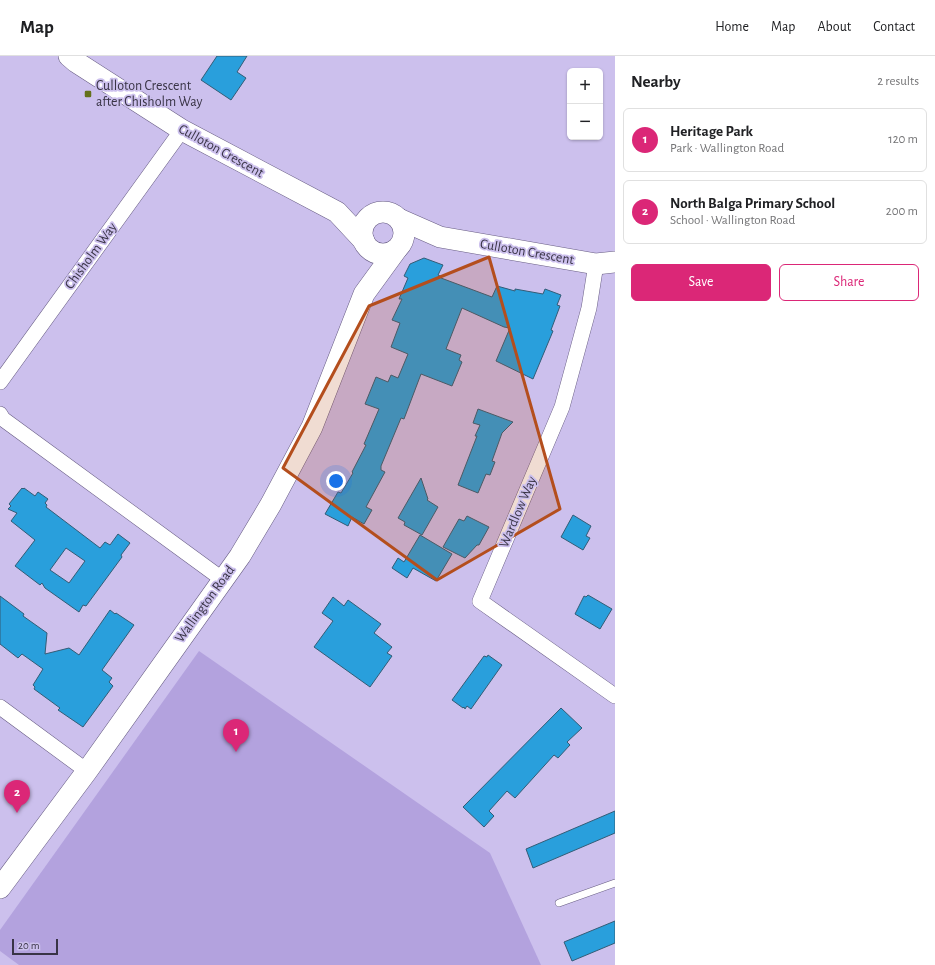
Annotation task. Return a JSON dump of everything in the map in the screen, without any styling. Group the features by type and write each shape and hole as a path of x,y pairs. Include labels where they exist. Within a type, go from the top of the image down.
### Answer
{"street":[{"name":"Culloton Crescent","path":"69,56 182,130 337,212 374,252 381,254 389,253 399,247 440,237"},
{"name":"Chisholm Way","path":"0,382 182,130"},
{"name":"Culloton Crescent","path":"337,212 373,215 386,212 440,237 605,263"},
{"path":"366,244 362,234 367,220 373,215"},
{"path":"399,219 404,231 404,238 399,247"},
{"name":"Wallington Road","path":"364,294 366,244"},
{"name":"Wallington Road","path":"0,888 87,770 222,579 240,556 271,504 312,426 364,294 399,247"},
{"name":"Wardlow Way","path":"605,263 589,308 562,407 480,600 615,696"},
{"path":"0,414 3,419 222,579"},
{"path":"0,707 87,770"}],"lane":[{"path":"559,903 615,882"}],"highlighted area":[{"path":"489,257 560,509 437,580 283,468 369,306"}],"shaded area":[{"path":"199,651 490,853 541,965 19,965 0,951 0,930"}],"building":[{"path":"217,56 247,56 237,72 246,78 231,100 201,80"},
{"path":"424,258 443,265 438,275 442,277 441,278 492,297 497,286 515,291 515,289 543,294 545,289 561,295 557,305 560,306 551,330 553,331 533,379 496,361 510,328 504,327 462,308 446,349 461,355 459,360 462,362 452,386 421,374 404,419 401,418 381,466 381,470 385,472 366,507 372,510 364,524 352,517 348,526 325,514 338,492 341,493 353,473 352,472 366,445 364,444 379,409 365,404 376,377 388,382 391,375 398,378 408,354 391,347 400,323 392,320 402,299 399,299 408,278 404,276 410,264"},
{"path":"478,409 513,422 502,433 492,461 495,462 490,475 486,474 478,493 458,485 480,425 473,423"},
{"path":"421,478 428,499 427,500 438,507 422,535 404,525 405,522 398,518"},
{"path":"22,488 35,496 38,492 48,499 45,503 47,505 46,507 100,548 105,542 110,545 118,534 130,543 121,555 122,557 86,606 83,605 79,612 45,588 42,583 40,585 15,566 35,540 11,521 17,513 8,509 11,506 9,504","holes":["66,548 85,561 69,583 50,570"]},
{"path":"573,515 591,526 586,536 590,538 583,550 561,537"},
{"path":"467,516 489,527 479,545 477,545 465,558 443,547 459,519 464,521"},
{"path":"420,535 452,554 436,581 413,568 407,578 392,568 398,558 404,562"},
{"path":"588,595 612,609 600,629 575,614 584,596 586,597"},
{"path":"0,596 24,614 23,616 47,633 45,654 69,648 79,655 110,610 134,625 102,670 112,678 109,682 113,686 83,727 58,710 60,708 34,689 35,687 33,685 43,669 22,654 18,658 0,644"},
{"path":"333,597 344,606 348,600 381,624 374,633 392,647 387,653 392,656 370,687 314,647 333,621 322,613"},
{"path":"488,655 502,665 471,709 467,706 465,709 452,700 484,656 487,657"},
{"path":"561,708 582,728 567,742 570,745 558,758 554,755 515,798 507,791 489,811 494,816 484,827 463,807"},
{"path":"615,811 615,833 533,868 526,849"},
{"path":"615,921 615,943 572,961 564,942"}],"place":[{"name":"Culloton Crescent after Chisholm Way","path":"88,94"},
{"name":"Heritage Park","path":"236,752"},
{"name":"North Balga Primary School","path":"17,813"}]}
